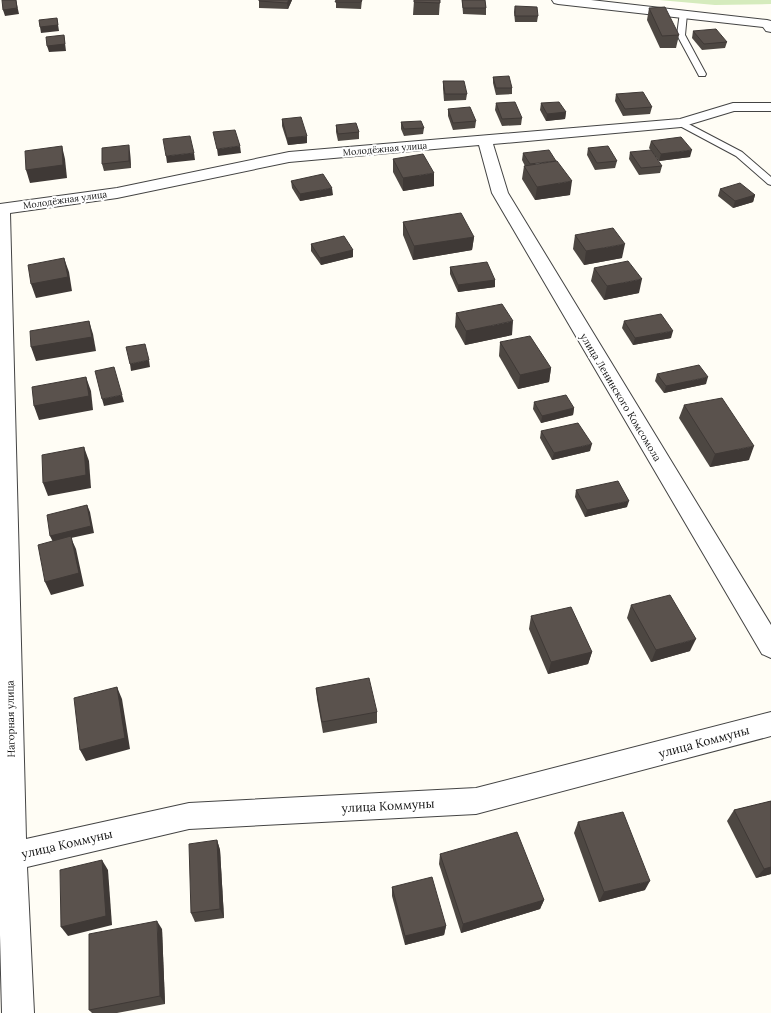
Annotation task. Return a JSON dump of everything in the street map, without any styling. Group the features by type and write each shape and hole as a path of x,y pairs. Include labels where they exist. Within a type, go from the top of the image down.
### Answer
{"street":[{"path":"558,0 770,25"},
{"name":"Молодёжная улица","path":"1,209 117,193 289,157 682,123 733,107 771,107"},
{"name":"улица Ленинского Комсомола","path":"485,141 500,193 771,647"},
{"name":"Нагорная улица","path":"1,209 6,858 18,1013"},
{"name":"улица Коммуны","path":"6,858 189,816 476,801 771,724"}],"lane":[{"path":"683,14 681,35 702,74"},
{"path":"682,123 739,154 771,182"}],"green space":[{"path":"659,0 771,0 771,4 715,5"}],"building":[{"path":"2,0 16,0 17,8 3,10"},
{"path":"259,0 289,0 287,3"},
{"path":"336,0 362,0 361,2 335,2"},
{"path":"414,0 440,0 440,3 414,2"},
{"path":"462,0 485,0 486,8 463,8"},
{"path":"515,6 537,7 538,16 515,16"},
{"path":"665,7 679,35 662,36 649,8"},
{"path":"57,18 58,25 40,27 39,20"},
{"path":"716,29 727,42 704,44 693,31"},
{"path":"64,35 65,44 47,46 46,37"},
{"path":"509,76 512,88 496,88 493,77"},
{"path":"443,81 464,81 467,94 445,94"},
{"path":"643,92 652,107 625,109 616,94"},
{"path":"515,102 522,118 502,119 496,103"},
{"path":"559,102 566,112 547,114 541,103"},
{"path":"470,107 476,121 453,123 448,109"},
{"path":"301,117 307,136 287,138 282,119"},
{"path":"421,121 424,128 404,129 401,122"},
{"path":"356,123 359,132 338,134 336,125"},
{"path":"235,130 240,146 217,149 213,132"},
{"path":"190,136 194,153 166,156 163,139"},
{"path":"681,137 692,150 661,154 651,141"},
{"path":"129,145 129,161 102,164 102,148"},
{"path":"62,146 63,165 26,170 25,151"},
{"path":"608,146 617,161 597,163 588,148"},
{"path":"549,150 556,161 530,164 523,153"},
{"path":"651,150 662,166 641,168 630,152"},
{"path":"423,154 434,173 403,178 393,159"},
{"path":"557,161 572,181 537,187 524,166"},
{"path":"323,174 332,188 300,194 291,181"},
{"path":"740,183 755,195 735,201 720,189"},
{"path":"461,213 474,237 414,246 403,222"},
{"path":"613,228 625,244 586,251 575,235"},
{"path":"344,236 353,250 320,258 311,244"},
{"path":"64,258 68,277 31,284 28,265"},
{"path":"628,261 642,279 607,286 594,268"},
{"path":"487,262 495,280 458,285 450,267"},
{"path":"502,304 513,321 466,331 456,313"},
{"path":"661,314 673,331 635,338 624,321"},
{"path":"89,321 92,337 31,347 30,331"},
{"path":"530,336 551,368 520,375 500,342"},
{"path":"145,344 149,360 130,364 126,347"},
{"path":"699,365 708,377 666,386 657,374"},
{"path":"114,367 122,395 102,399 95,371"},
{"path":"86,377 89,396 34,406 32,387"},
{"path":"566,395 574,408 542,416 534,402"},
{"path":"722,398 754,446 715,454 684,405"},
{"path":"578,423 592,444 554,453 541,431"},
{"path":"84,447 86,475 43,483 42,455"},
{"path":"618,481 629,501 587,510 576,490"},
{"path":"87,505 91,526 50,536 47,515"},
{"path":"71,536 79,573 45,582 38,545"},
{"path":"670,595 696,639 656,650 631,605"},
{"path":"571,607 592,652 551,662 531,616"},
{"path":"369,678 377,712 322,722 316,688"},
{"path":"117,687 125,738 80,750 74,698"},
{"path":"771,801 771,867 764,869 734,810"},
{"path":"623,812 650,881 604,892 578,822"},
{"path":"517,832 544,900 463,924 440,854"},
{"path":"217,840 220,909 191,913 189,844"},
{"path":"102,860 106,916 61,927 60,870"},
{"path":"432,877 446,926 405,936 392,887"},
{"path":"157,921 160,996 89,1010 89,934"}]}
